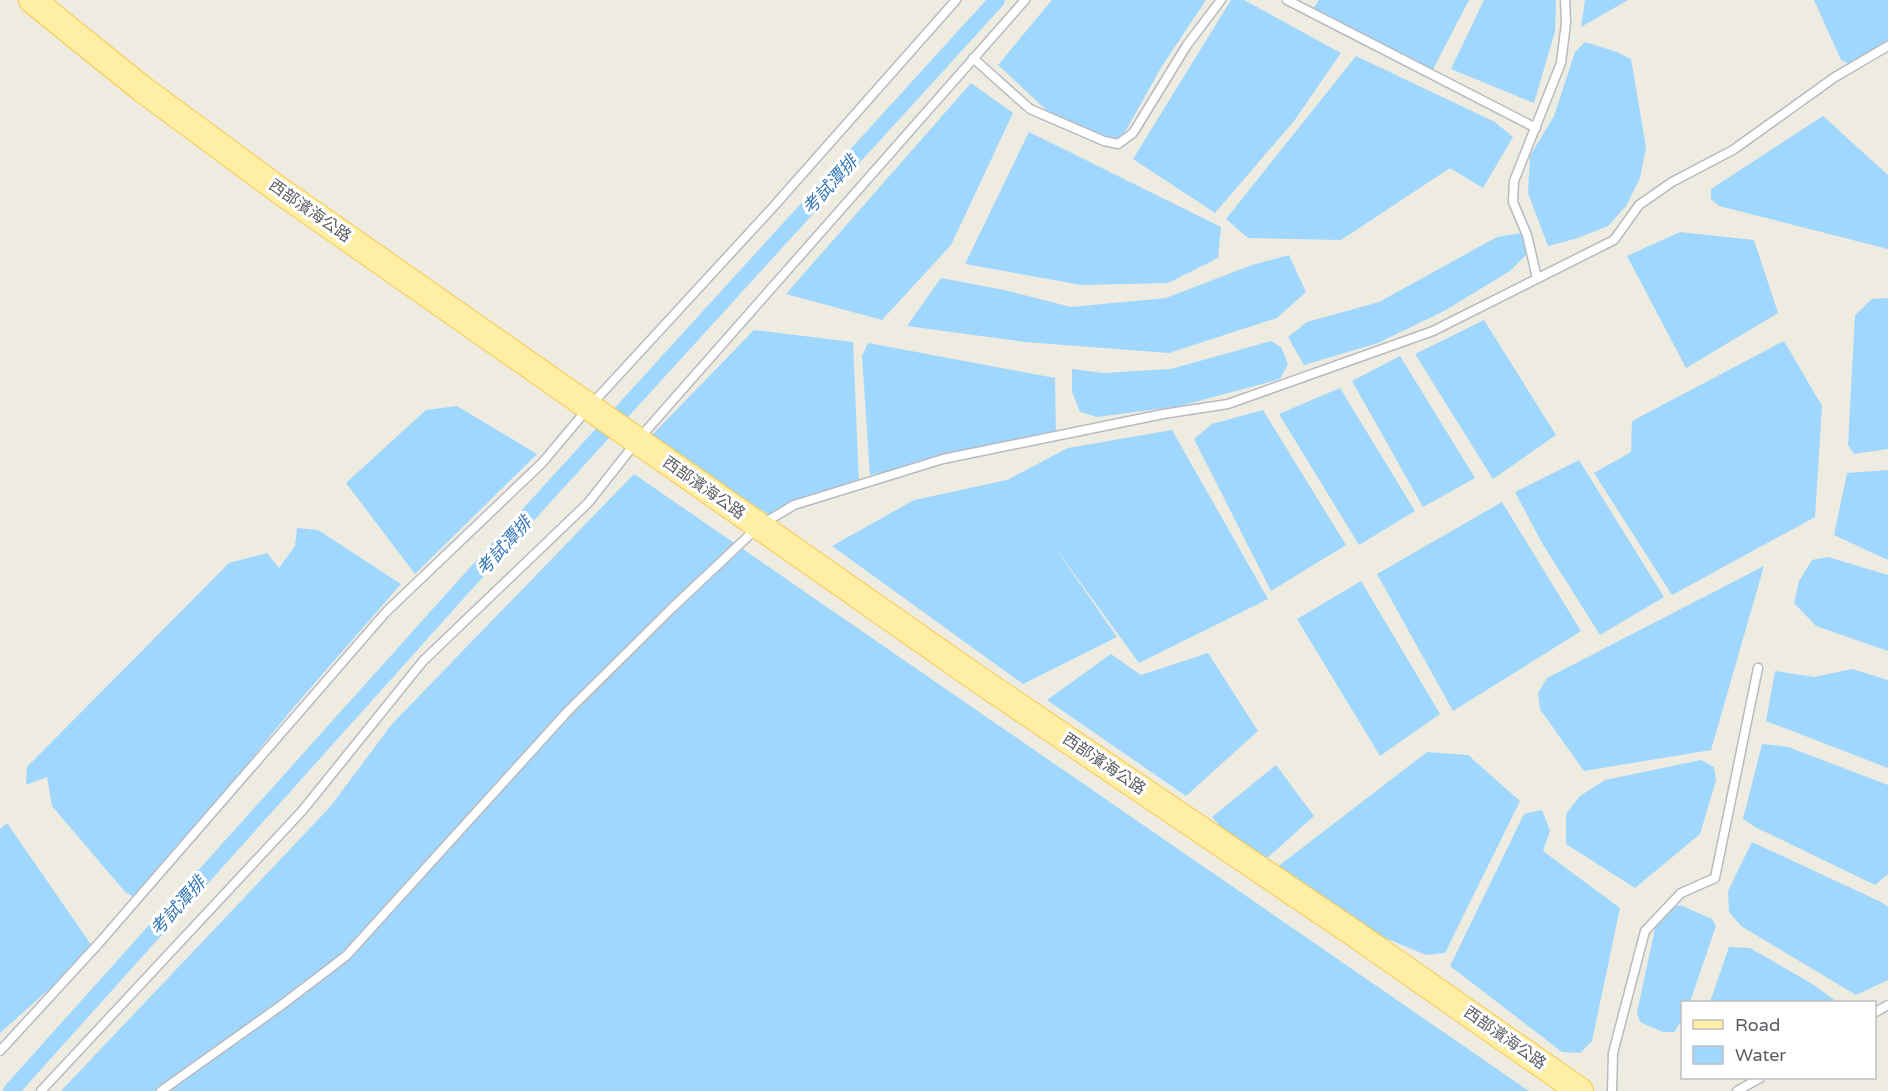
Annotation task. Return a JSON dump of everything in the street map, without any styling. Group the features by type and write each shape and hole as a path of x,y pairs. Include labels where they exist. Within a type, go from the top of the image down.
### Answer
{"main road":[{"name":"西部濱海公路","path":"32,0 141,88 279,190 978,679 1355,934 1580,1091"}],"lane":[{"path":"0,1051 100,942 386,612 542,463 593,409 956,0"},
{"path":"41,1091 302,811 423,661 588,503 633,437 1025,0"},
{"path":"973,58 1030,109 1104,141 1118,144 1133,133 1187,45 1221,0"},
{"path":"1287,0 1536,128"},
{"path":"1537,278 1527,236 1513,202 1514,181 1561,63 1566,22 1565,0"},
{"path":"161,1091 346,956 568,711 759,526 794,505 943,459 1163,414 1228,404 1433,331 1614,240 1639,205 1672,182 1733,150 1835,77 1888,46"},
{"path":"1612,1091 1613,1053 1645,931 1681,893 1715,878 1758,668"},
{"path":"1737,1091 1757,1079"}],"water":[{"path":"1052,0 1206,0 1162,66 1120,141 1055,118 998,65"},
{"path":"1231,0 1244,0 1341,53 1294,121 1215,213 1133,159"},
{"path":"1319,0 1469,0 1429,77 1309,15"},
{"path":"1484,0 1556,0 1555,31 1534,103 1451,69"},
{"path":"1585,0 1628,0 1581,27"},
{"path":"1814,0 1888,0 1888,51 1859,69 1841,60"},
{"path":"1585,42 1631,59 1646,147 1640,178 1626,206 1608,226 1578,238 1548,246 1528,193 1530,156 1554,116 1575,52"},
{"path":"1356,56 1495,122 1513,137 1483,188 1450,168 1341,240 1248,238 1226,219"},
{"path":"971,83 1013,113 951,245 882,320 786,294"},
{"path":"1823,116 1888,175 1888,249 1719,206 1711,199 1711,189"},
{"path":"1029,132 1221,227 1218,258 1168,283 1081,285 965,264"},
{"path":"1680,232 1754,240 1778,313 1686,368 1627,256"},
{"path":"1523,233 1533,248 1510,271 1444,311 1378,343 1304,365 1288,337 1307,322 1379,302 1497,237"},
{"path":"1289,255 1306,292 1277,318 1169,353 1025,342 907,326 941,278 1004,290 1071,307 1166,298 1252,265"},
{"path":"1888,298 1888,449 1854,454 1848,445 1855,315 1872,299"},
{"path":"1484,320 1556,435 1493,479 1415,354"},
{"path":"754,330 853,342 859,484 769,515 650,437"},
{"path":"1271,341 1281,347 1288,364 1280,379 1180,406 1097,417 1080,412 1072,392 1072,369 1103,373 1171,369"},
{"path":"1784,341 1822,406 1815,517 1672,595 1594,473 1631,452 1632,421"},
{"path":"868,343 1055,378 1056,437 870,475 862,356"},
{"path":"1400,356 1475,478 1423,507 1352,381"},
{"path":"1340,388 1415,511 1359,545 1279,414"},
{"path":"457,406 537,454 415,574 346,483 426,410"},
{"path":"1263,410 1346,545 1271,591 1194,439 1212,424"},
{"path":"1172,430 1268,599 1139,663 1051,542 1117,637 1023,684 832,546 914,500 1007,480 1068,448"},
{"path":"1579,460 1664,597 1600,635 1542,543 1515,492"},
{"path":"1888,470 1888,560 1834,535 1847,473"},
{"path":"634,474 1529,1091 61,1091 330,807 392,724"},
{"path":"1502,502 1581,631 1453,711 1377,574"},
{"path":"297,528 318,530 401,584 293,708 138,898 126,893 52,806 47,777 26,785 27,767 229,563 267,553 279,568 295,546"},
{"path":"1828,557 1888,575 1888,651 1816,626 1794,603 1799,581 1812,560"},
{"path":"1764,566 1711,750 1584,771 1540,709 1538,693 1547,678"},
{"path":"1361,581 1440,714 1380,756 1297,619"},
{"path":"1208,653 1258,731 1186,796 1047,700 1111,654 1141,675"},
{"path":"1852,669 1888,680 1888,768 1766,721 1775,671 1814,677"},
{"path":"1762,744 1788,747 1888,785 1888,874 1875,885 1743,819"},
{"path":"1427,752 1468,755 1520,801 1445,953 1426,955 1354,925 1276,868"},
{"path":"1701,760 1714,767 1716,780 1700,834 1635,888 1566,844 1566,814 1580,796 1605,780"},
{"path":"1276,765 1314,816 1265,860 1226,833 1212,817"},
{"path":"1542,810 1550,831 1543,851 1620,908 1592,1041 1580,1053 1562,1052 1450,966 1524,814"},
{"path":"7,823 94,949 0,1033 0,829"},
{"path":"1752,842 1888,907 1888,980 1856,995 1741,926 1729,912 1728,891"},
{"path":"1680,905 1712,919 1716,926 1690,1001 1681,1001 1681,1022 1674,1032 1663,1032 1640,1022 1637,1012 1656,924 1664,910"},
{"path":"1729,947 1750,948 1814,985 1836,1001 1710,1001"}],"waterway":[{"name":"考試潭排","path":"11,1091 508,537 997,0"}]}
